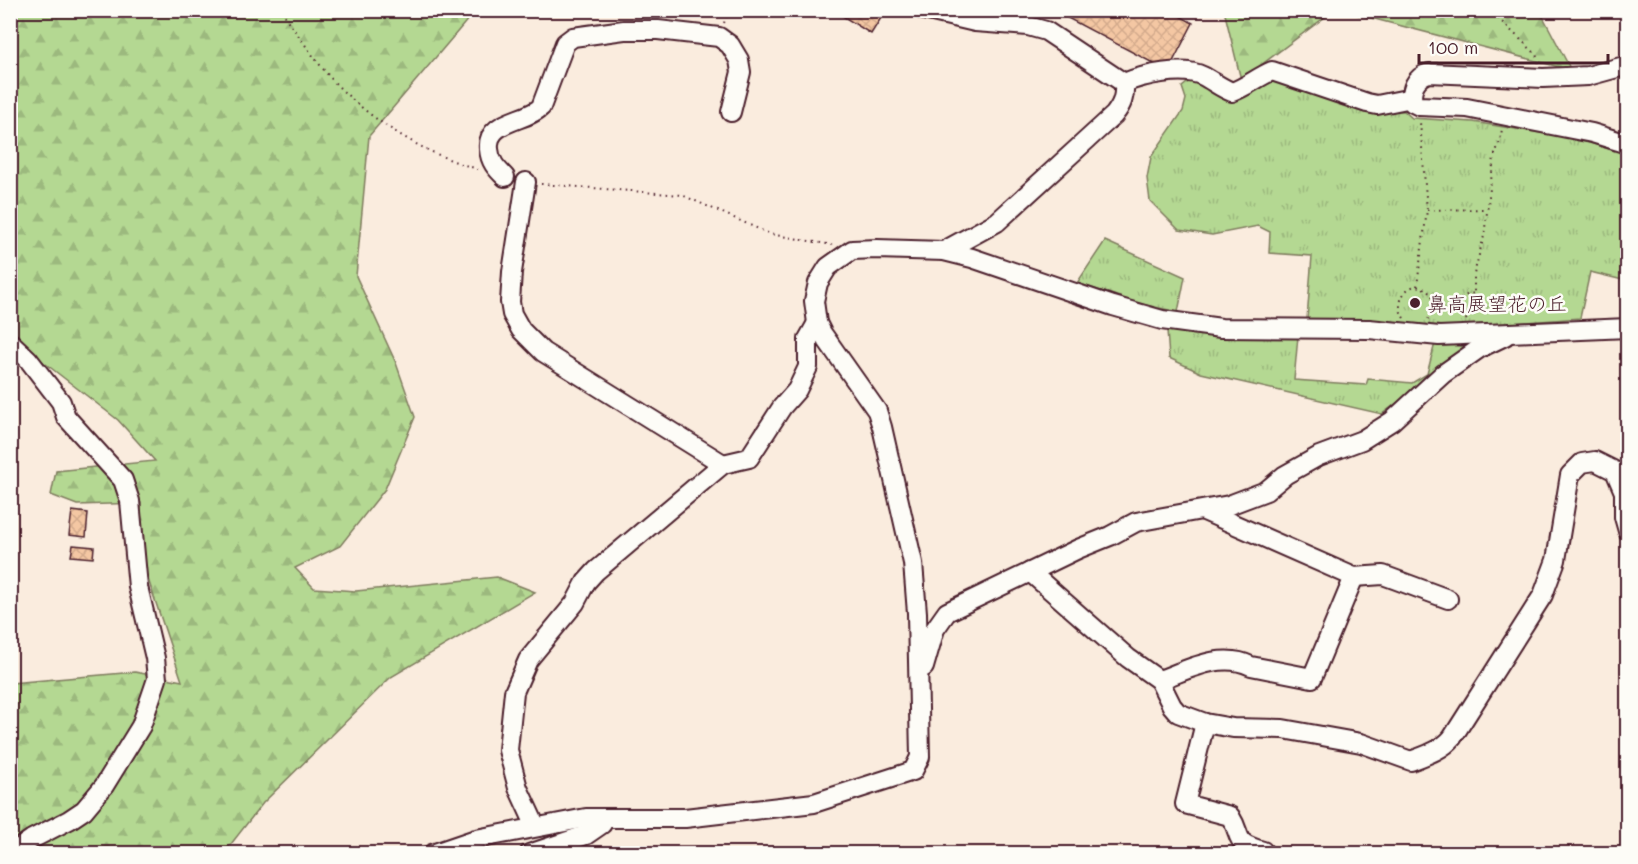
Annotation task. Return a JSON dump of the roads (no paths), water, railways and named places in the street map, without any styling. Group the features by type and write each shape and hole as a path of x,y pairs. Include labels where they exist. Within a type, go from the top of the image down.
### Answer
{"street":[{"path":"924,10 975,22 1028,26 1046,31 1124,84"},
{"path":"505,177 495,168 490,159 488,146 491,137 505,124 536,112 541,107 566,43 573,37 624,30 658,30 719,37 730,45 741,72 731,112"},
{"path":"1415,102 1413,87 1418,79 1429,74 1544,78 1588,76 1628,65"},
{"path":"1124,84 1140,76 1188,72 1202,75 1232,92 1244,88 1253,80 1272,70 1367,103 1377,105 1415,102 1467,108 1592,133 1628,144"},
{"path":"944,250 997,222 1114,115 1120,108 1125,95 1124,84"},
{"path":"526,183 512,272 510,302 512,314 521,330 543,352 723,465"},
{"path":"432,854 476,839 586,818 685,818 814,803 913,771 920,757 917,613 913,563 877,411 817,323 814,301 818,283 828,267 852,250 944,250 1162,320 1221,328 1417,330 1439,336 1628,328"},
{"path":"536,828 518,788 508,750 514,692 528,660 575,603 586,582 596,571 723,465 749,458 782,407 797,390 808,367 808,339 817,323"},
{"path":"919,690 935,629 947,612 1136,522 1229,505 1266,491 1285,475 1319,456 1362,440 1392,421 1443,374 1480,348 1510,334"},
{"path":"10,342 28,359 61,402 66,417 123,480 130,501 138,587 155,658 157,679 141,726 104,786 84,810 32,839 11,854"},
{"path":"1030,572 1128,658 1159,680 1178,713 1204,723 1233,728 1301,731 1361,743 1411,761 1446,745 1452,738 1543,595 1556,560 1570,476 1582,463 1595,461 1616,471 1624,492 1624,517 1628,531"},
{"path":"1203,511 1354,577 1383,575 1448,599"},
{"path":"1159,680 1220,659 1242,661 1251,666 1312,678 1354,577"},
{"path":"1204,723 1185,804 1230,816 1238,838 1244,844 1263,851"},
{"path":"529,854 586,835 596,830 604,818"}],"place":[{"name":"鼻高展望花の丘","path":"1415,303"}]}
